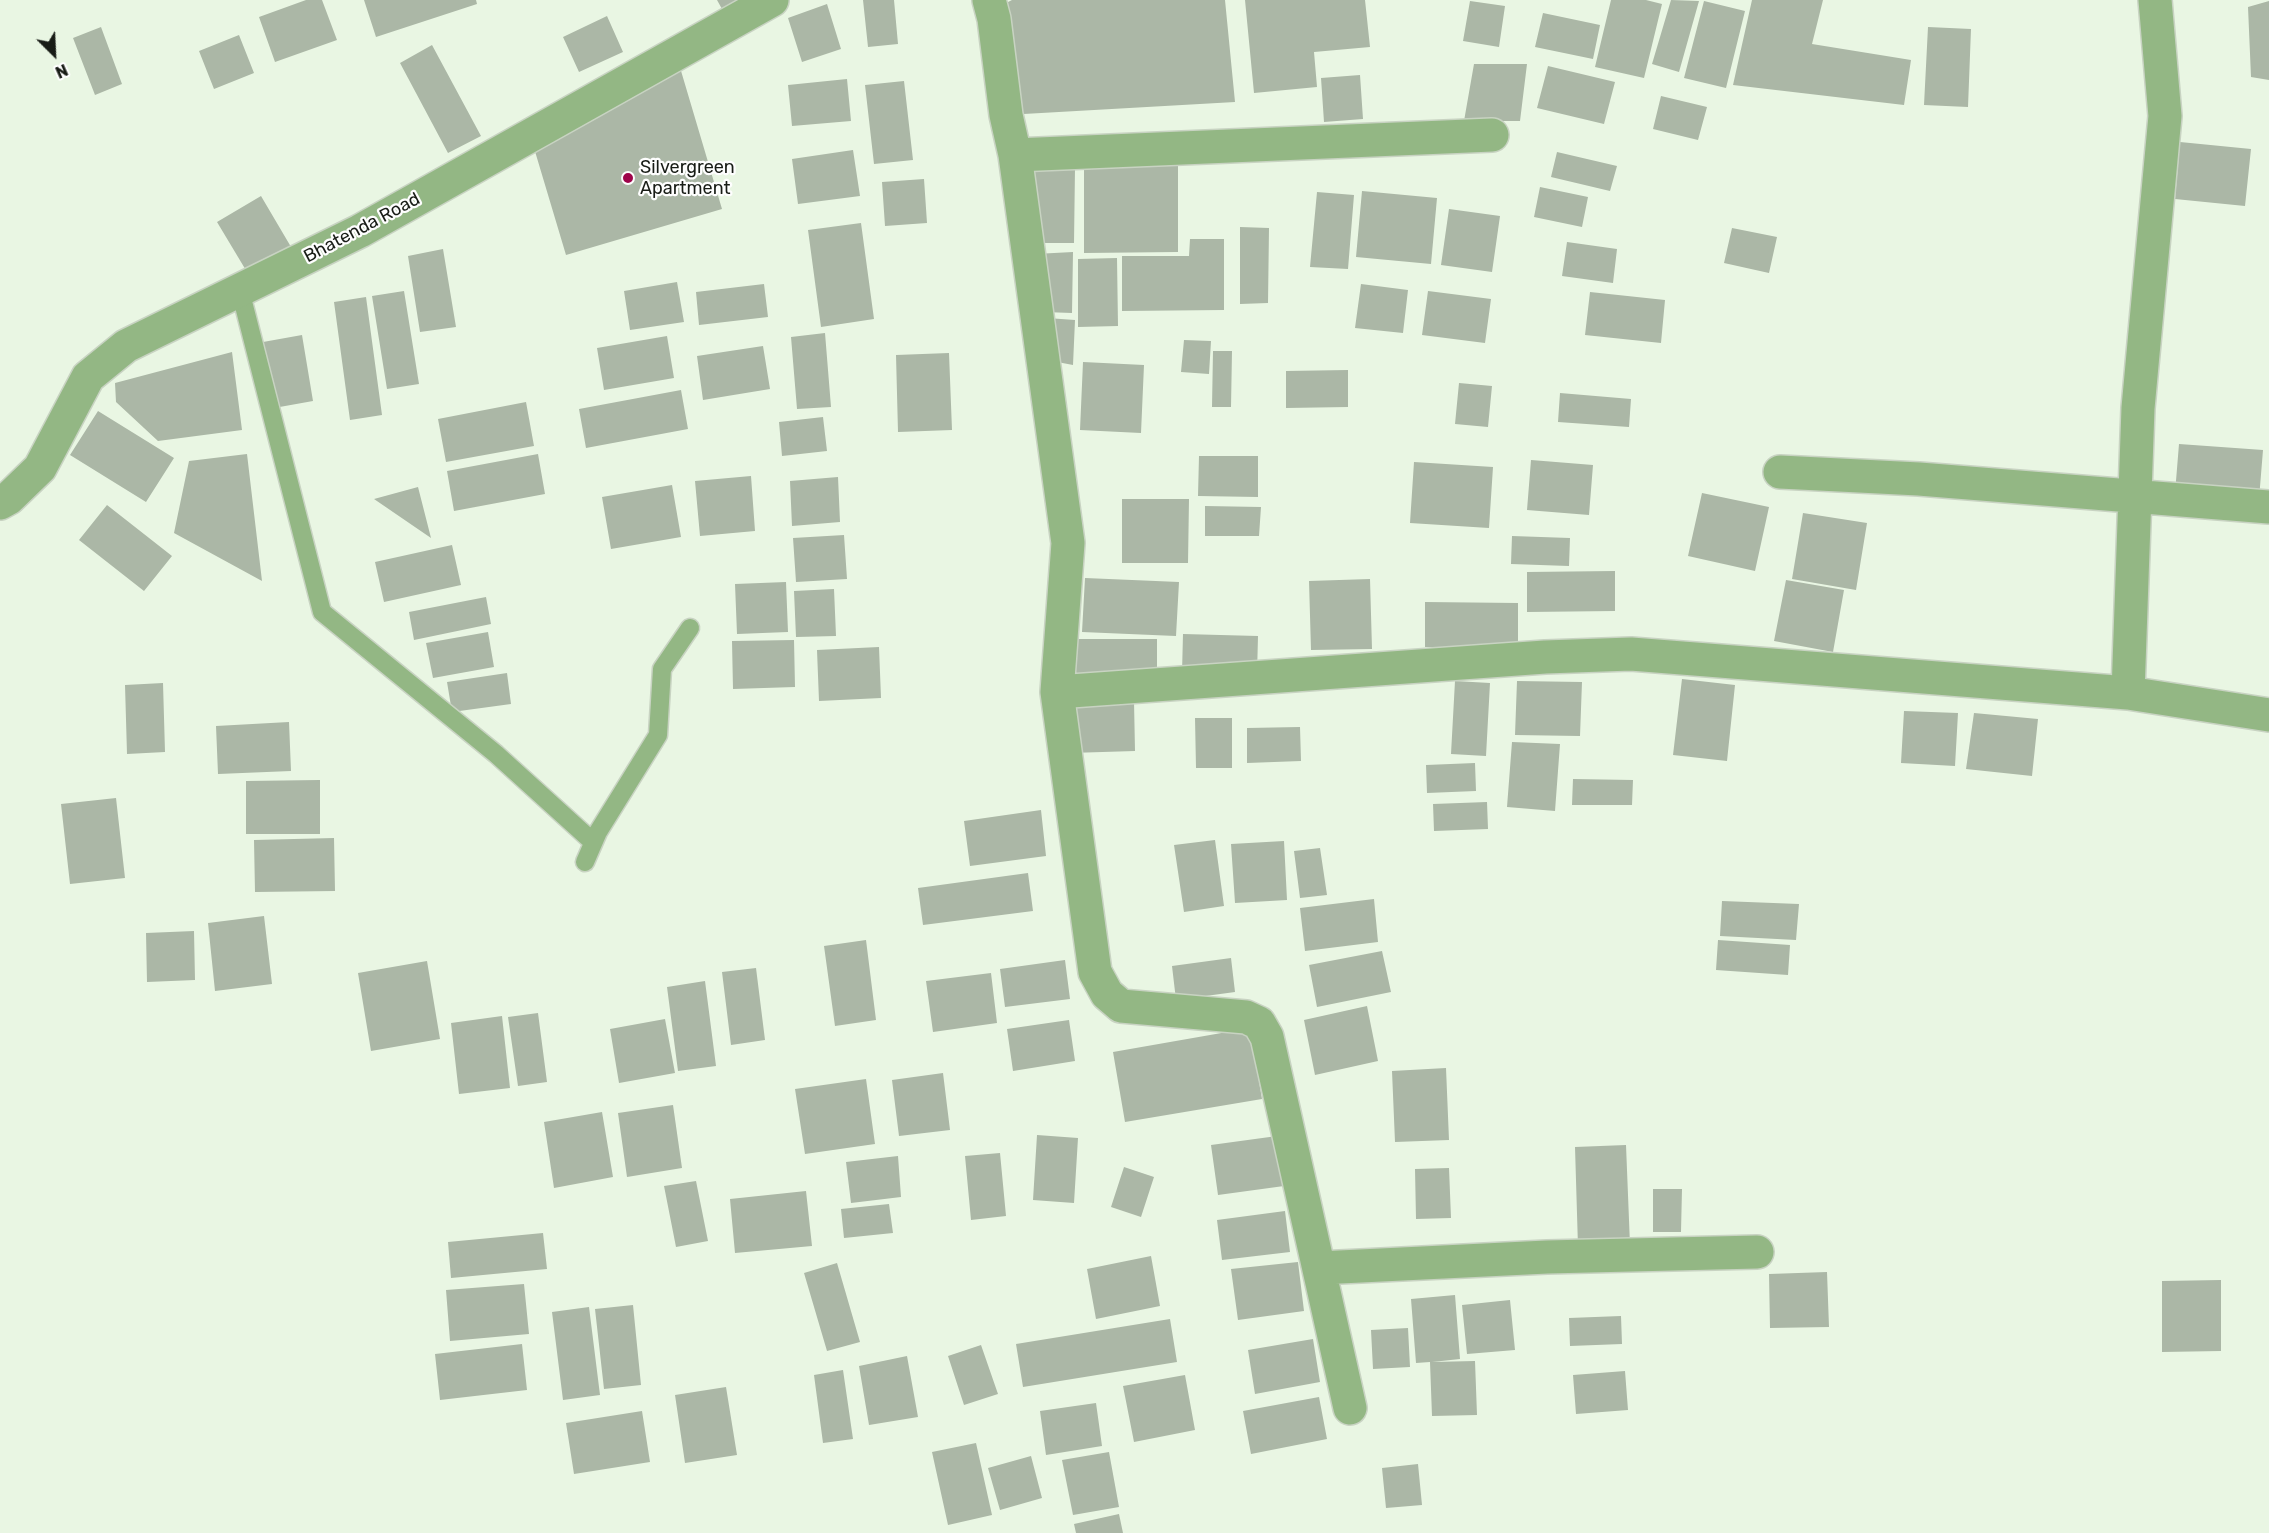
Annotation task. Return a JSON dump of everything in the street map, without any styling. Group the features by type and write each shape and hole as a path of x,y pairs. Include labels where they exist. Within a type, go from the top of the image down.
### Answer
{"street":[{"name":"Bhatenda Road","path":"0,503 9,498 40,468 87,377 126,346 360,231 772,0"},
{"path":"989,0 994,19 1006,115 1016,155 1068,543 1057,692 1095,972 1107,994 1121,1006 1246,1017 1259,1023 1267,1036 1350,1408"},
{"path":"2128,693 2137,498 2138,408 2165,116 2155,0"},
{"path":"1016,155 1492,135"},
{"path":"1780,472 1918,479 2269,507"},
{"path":"1057,692 1533,657 1631,654 2128,693 2269,716"},
{"path":"1319,1268 1547,1257 1757,1252"}],"lane":[{"path":"240,290 322,612 496,754 593,842"},
{"path":"585,862 593,842 634,770 658,735 662,669 690,628"}],"building":[{"path":"306,0 322,0 337,40 275,62 259,17"},
{"path":"364,0 476,0 477,4 376,37"},
{"path":"717,0 759,0 727,18"},
{"path":"863,0 894,0 898,44 868,47"},
{"path":"1012,0 1225,0 1235,102 1006,115 1002,5"},
{"path":"1245,0 1365,0 1370,47 1314,52 1317,87 1254,93"},
{"path":"1611,0 1646,0 1662,4 1644,78 1595,67"},
{"path":"1671,0 1699,1 1679,72 1652,64"},
{"path":"1752,0 1823,0 1812,44 1911,60 1904,105 1733,85"},
{"path":"1470,1 1505,6 1499,47 1463,41"},
{"path":"1704,1 1745,11 1726,88 1684,78"},
{"path":"2269,1 2269,80 2251,77 2248,7"},
{"path":"827,4 841,49 802,62 788,18"},
{"path":"1543,13 1600,25 1593,59 1535,47"},
{"path":"607,16 623,52 579,72 563,37"},
{"path":"101,27 122,84 95,95 73,38"},
{"path":"1928,27 1971,29 1968,107 1924,105"},
{"path":"239,35 254,73 214,89 199,51"},
{"path":"432,45 481,136 448,153 400,63"},
{"name":"Silvergreen Apartment","path":"676,54 722,209 566,255 534,148"},
{"path":"1474,64 1527,64 1520,121 1464,121"},
{"path":"1548,66 1615,82 1604,124 1537,108"},
{"path":"1360,75 1363,119 1324,122 1321,78"},
{"path":"847,79 851,121 792,126 788,85"},
{"path":"904,81 913,160 874,164 865,85"},
{"path":"1661,96 1707,107 1698,140 1653,129"},
{"path":"2180,142 2251,149 2245,206 2175,199"},
{"path":"853,150 860,196 798,204 792,159"},
{"path":"1557,152 1617,166 1610,191 1551,177"},
{"path":"1178,164 1178,252 1084,253 1084,165"},
{"path":"1025,168 1075,168 1074,243 1034,243"},
{"path":"924,179 927,223 885,226 882,182"},
{"path":"1540,187 1588,197 1582,227 1534,217"},
{"path":"1362,191 1437,198 1431,264 1356,257"},
{"path":"1317,192 1354,195 1348,269 1310,267"},
{"path":"261,196 294,252 250,277 217,222"},
{"path":"1449,209 1500,216 1492,272 1441,265"},
{"path":"861,223 874,319 821,327 808,230"},
{"path":"1240,227 1269,228 1268,303 1240,304"},
{"path":"1732,228 1777,237 1769,273 1724,263"},
{"path":"1190,239 1224,239 1224,310 1122,311 1122,256 1189,256"},
{"path":"1567,242 1617,249 1613,283 1562,276"},
{"path":"443,249 456,327 420,332 408,256"},
{"path":"1073,252 1072,313 1044,312 1035,254"},
{"path":"1117,258 1118,326 1078,327 1078,259"},
{"path":"677,282 684,322 630,330 624,291"},
{"path":"764,284 768,317 699,325 696,292"},
{"path":"1361,284 1408,290 1403,333 1355,328"},
{"path":"404,291 419,384 387,389 372,296"},
{"path":"1428,291 1491,299 1485,343 1422,335"},
{"path":"1590,292 1665,300 1661,343 1585,335"},
{"path":"366,297 382,415 350,420 334,302"},
{"path":"1047,318 1075,320 1073,365 1052,361"},
{"path":"825,333 831,407 797,409 791,337"},
{"path":"302,335 313,401 274,408 263,342"},
{"path":"667,336 674,378 604,390 597,348"},
{"path":"1184,340 1211,341 1209,374 1181,372"},
{"path":"763,346 770,389 703,400 697,356"},
{"path":"1213,351 1232,351 1231,407 1212,407"},
{"path":"232,352 242,430 158,441 116,402 115,383"},
{"path":"949,353 952,430 898,432 896,355"},
{"path":"1083,362 1144,365 1141,433 1080,430"},
{"path":"1348,370 1348,407 1286,408 1286,371"},
{"path":"1459,383 1492,386 1488,427 1455,424"},
{"path":"681,390 688,429 586,448 579,409"},
{"path":"1560,393 1631,399 1629,427 1558,422"},
{"path":"526,402 534,446 446,462 438,419"},
{"path":"98,411 174,458 146,502 70,455"},
{"path":"823,417 827,451 782,456 779,422"},
{"path":"2179,444 2263,450 2259,499 2175,493"},
{"path":"247,454 262,581 174,533 189,461"},
{"path":"538,454 545,494 454,511 447,471"},
{"path":"1199,456 1258,456 1258,497 1198,496"},
{"path":"1531,460 1593,465 1589,515 1527,510"},
{"path":"1414,462 1493,467 1489,528 1410,523"},
{"path":"751,476 755,531 700,536 695,481"},
{"path":"838,477 840,522 792,526 790,481"},
{"path":"672,485 681,537 611,549 602,497"},
{"path":"418,487 431,538 374,499"},
{"path":"1702,493 1769,507 1755,571 1688,556"},
{"path":"1122,499 1189,499 1188,563 1122,563"},
{"path":"107,505 172,556 144,591 79,540"},
{"path":"1205,506 1261,507 1259,536 1205,536"},
{"path":"1803,513 1867,523 1856,590 1792,579"},
{"path":"844,535 847,579 796,582 793,538"},
{"path":"1512,536 1570,538 1569,566 1511,564"},
{"path":"452,545 461,585 384,602 375,562"},
{"path":"1615,571 1615,611 1527,612 1527,572"},
{"path":"1085,578 1179,582 1176,636 1082,632"},
{"path":"1370,579 1372,649 1311,650 1309,581"},
{"path":"1786,580 1844,590 1833,652 1774,641"},
{"path":"786,582 788,632 737,634 735,584"},
{"path":"834,589 836,636 796,637 794,591"},
{"path":"486,597 491,624 414,640 409,612"},
{"path":"1425,602 1518,603 1518,647 1425,647"},
{"path":"488,632 494,667 433,678 426,643"},
{"path":"1183,634 1258,636 1257,675 1182,673"},
{"path":"1074,639 1157,639 1157,680 1074,680"},
{"path":"794,640 795,687 733,689 732,641"},
{"path":"879,647 881,698 819,701 817,650"},
{"path":"507,673 511,704 452,712 447,682"},
{"path":"1682,679 1735,685 1727,761 1673,755"},
{"path":"1455,681 1490,683 1486,756 1451,754"},
{"path":"1517,681 1582,682 1580,736 1515,735"},
{"path":"163,683 165,752 127,754 125,685"},
{"path":"1134,701 1135,751 1070,753 1069,704"},
{"path":"1904,711 1958,713 1955,766 1901,763"},
{"path":"1974,713 2038,719 2032,776 1966,769"},
{"path":"1195,718 1232,718 1232,768 1196,768"},
{"path":"289,722 291,771 218,774 216,726"},
{"path":"1300,727 1301,761 1247,763 1247,728"},
{"path":"1512,742 1560,744 1555,811 1507,807"},
{"path":"1475,763 1476,791 1427,793 1426,765"},
{"path":"1573,779 1633,780 1632,805 1572,805"},
{"path":"320,780 320,834 246,834 246,781"},
{"path":"116,798 125,878 70,884 61,804"},
{"path":"1487,802 1488,829 1434,831 1433,804"},
{"path":"1041,810 1046,856 970,866 964,821"},
{"path":"334,838 335,891 255,892 254,840"},
{"path":"1215,840 1224,906 1184,912 1174,845"},
{"path":"1284,841 1287,900 1235,903 1231,844"},
{"path":"1320,848 1327,895 1300,898 1294,851"},
{"path":"1028,873 1033,911 923,925 918,888"},
{"path":"1374,899 1378,942 1305,951 1300,908"},
{"path":"1722,901 1799,904 1796,940 1720,936"},
{"path":"264,916 272,984 215,991 208,923"},
{"path":"194,931 195,980 147,982 146,933"},
{"path":"866,940 876,1020 835,1026 824,946"},
{"path":"1718,940 1790,945 1788,975 1716,970"},
{"path":"1382,951 1391,992 1317,1007 1309,965"},
{"path":"1231,958 1235,992 1176,1000 1172,966"},
{"path":"1065,960 1070,999 1005,1007 1000,969"},
{"path":"427,961 440,1039 371,1051 358,973"},
{"path":"756,968 765,1040 731,1045 722,972"},
{"path":"991,973 997,1023 933,1032 926,981"},
{"path":"705,981 716,1066 678,1071 667,987"},
{"path":"1367,1006 1378,1061 1315,1075 1304,1020"},
{"path":"538,1013 547,1082 518,1086 508,1017"},
{"path":"502,1016 510,1088 459,1094 451,1023"},
{"path":"665,1019 675,1073 619,1083 610,1029"},
{"path":"1069,1020 1075,1061 1013,1071 1007,1029"},
{"path":"1250,1028 1262,1099 1125,1122 1113,1052"},
{"path":"1446,1068 1449,1140 1395,1142 1392,1071"},
{"path":"943,1073 950,1130 899,1136 892,1080"},
{"path":"866,1079 875,1144 805,1154 795,1089"},
{"path":"673,1105 682,1168 627,1177 618,1113"},
{"path":"602,1112 613,1177 554,1188 544,1122"},
{"path":"1037,1135 1078,1138 1074,1203 1033,1200"},
{"path":"1277,1136 1284,1186 1218,1195 1211,1145"},
{"path":"1626,1145 1630,1245 1578,1247 1575,1147"},
{"path":"1000,1153 1006,1216 971,1220 965,1156"},
{"path":"898,1156 901,1197 851,1203 846,1162"},
{"path":"1124,1167 1154,1177 1141,1217 1111,1207"},
{"path":"1449,1168 1451,1218 1416,1219 1415,1169"},
{"path":"696,1181 708,1241 676,1247 664,1186"},
{"path":"1653,1189 1682,1189 1681,1232 1653,1232"},
{"path":"806,1191 812,1246 735,1253 730,1199"},
{"path":"889,1204 893,1233 844,1238 841,1209"},
{"path":"1285,1211 1290,1252 1222,1260 1217,1220"},
{"path":"543,1233 547,1269 451,1278 448,1242"},
{"path":"1151,1256 1160,1306 1096,1319 1087,1269"},
{"path":"1298,1262 1304,1311 1238,1320 1231,1269"},
{"path":"837,1263 860,1342 827,1351 804,1273"},
{"path":"1827,1272 1829,1327 1770,1328 1769,1274"},
{"path":"2221,1280 2221,1351 2162,1352 2162,1281"},
{"path":"524,1284 529,1334 450,1341 446,1290"},
{"path":"1455,1295 1460,1359 1432,1362 1475,1361 1477,1415 1432,1416 1430,1362 1416,1363 1411,1299"},
{"path":"1510,1300 1515,1350 1467,1354 1462,1305"},
{"path":"633,1305 641,1385 604,1389 595,1309"},
{"path":"589,1307 600,1395 563,1400 552,1312"},
{"path":"1621,1316 1622,1344 1570,1346 1569,1318"},
{"path":"1170,1319 1177,1362 1023,1387 1016,1344"},
{"path":"1408,1328 1410,1367 1373,1369 1371,1330"},
{"path":"1313,1339 1320,1382 1255,1394 1248,1350"},
{"path":"522,1344 527,1390 440,1400 435,1354"},
{"path":"981,1345 998,1394 964,1405 948,1356"},
{"path":"907,1356 918,1417 869,1425 859,1366"},
{"path":"843,1370 853,1439 823,1443 814,1375"},
{"path":"1625,1371 1628,1410 1576,1414 1573,1375"},
{"path":"1185,1375 1195,1430 1134,1442 1123,1386"},
{"path":"726,1387 737,1455 685,1463 675,1395"},
{"path":"1319,1397 1327,1439 1251,1454 1243,1411"},
{"path":"1096,1403 1102,1446 1046,1455 1040,1411"},
{"path":"642,1411 650,1462 574,1474 566,1423"},
{"path":"976,1443 992,1515 948,1525 932,1452"},
{"path":"1109,1452 1119,1507 1073,1515 1062,1460"},
{"path":"1031,1456 1042,1498 1000,1510 988,1468"},
{"path":"1418,1464 1422,1505 1386,1508 1382,1468"},
{"path":"1119,1514 1123,1533 1076,1533 1074,1524"}],"place":[{"name":"Silvergreen Apartment","path":"628,178"}]}
